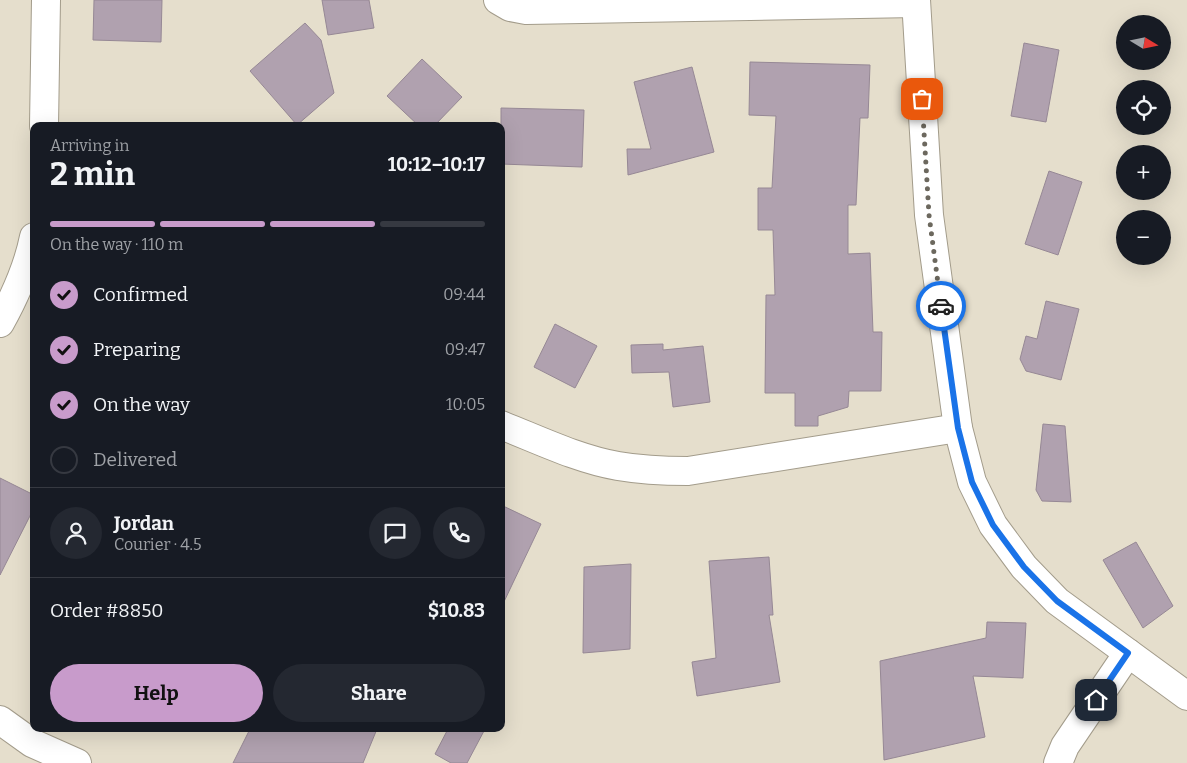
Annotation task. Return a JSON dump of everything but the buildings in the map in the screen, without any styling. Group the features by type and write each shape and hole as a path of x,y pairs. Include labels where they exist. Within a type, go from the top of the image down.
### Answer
{"street":[{"path":"44,122 46,0"},
{"path":"498,0 510,7 526,10 916,1 929,215 958,428 972,482 993,525 1024,567 1057,601 1187,696"},
{"path":"0,323 14,298 30,254"},
{"path":"505,427 573,453 616,466 651,471 688,471 958,428"},
{"path":"1058,763 1065,746 1128,653"},
{"path":"0,720 32,743 77,763"}],"way so far":[{"path":"922,99 929,215 941,306"}],"route":[{"path":"941,306 958,428 972,482 993,525 1024,567 1057,601 1128,653 1096,700"}]}
